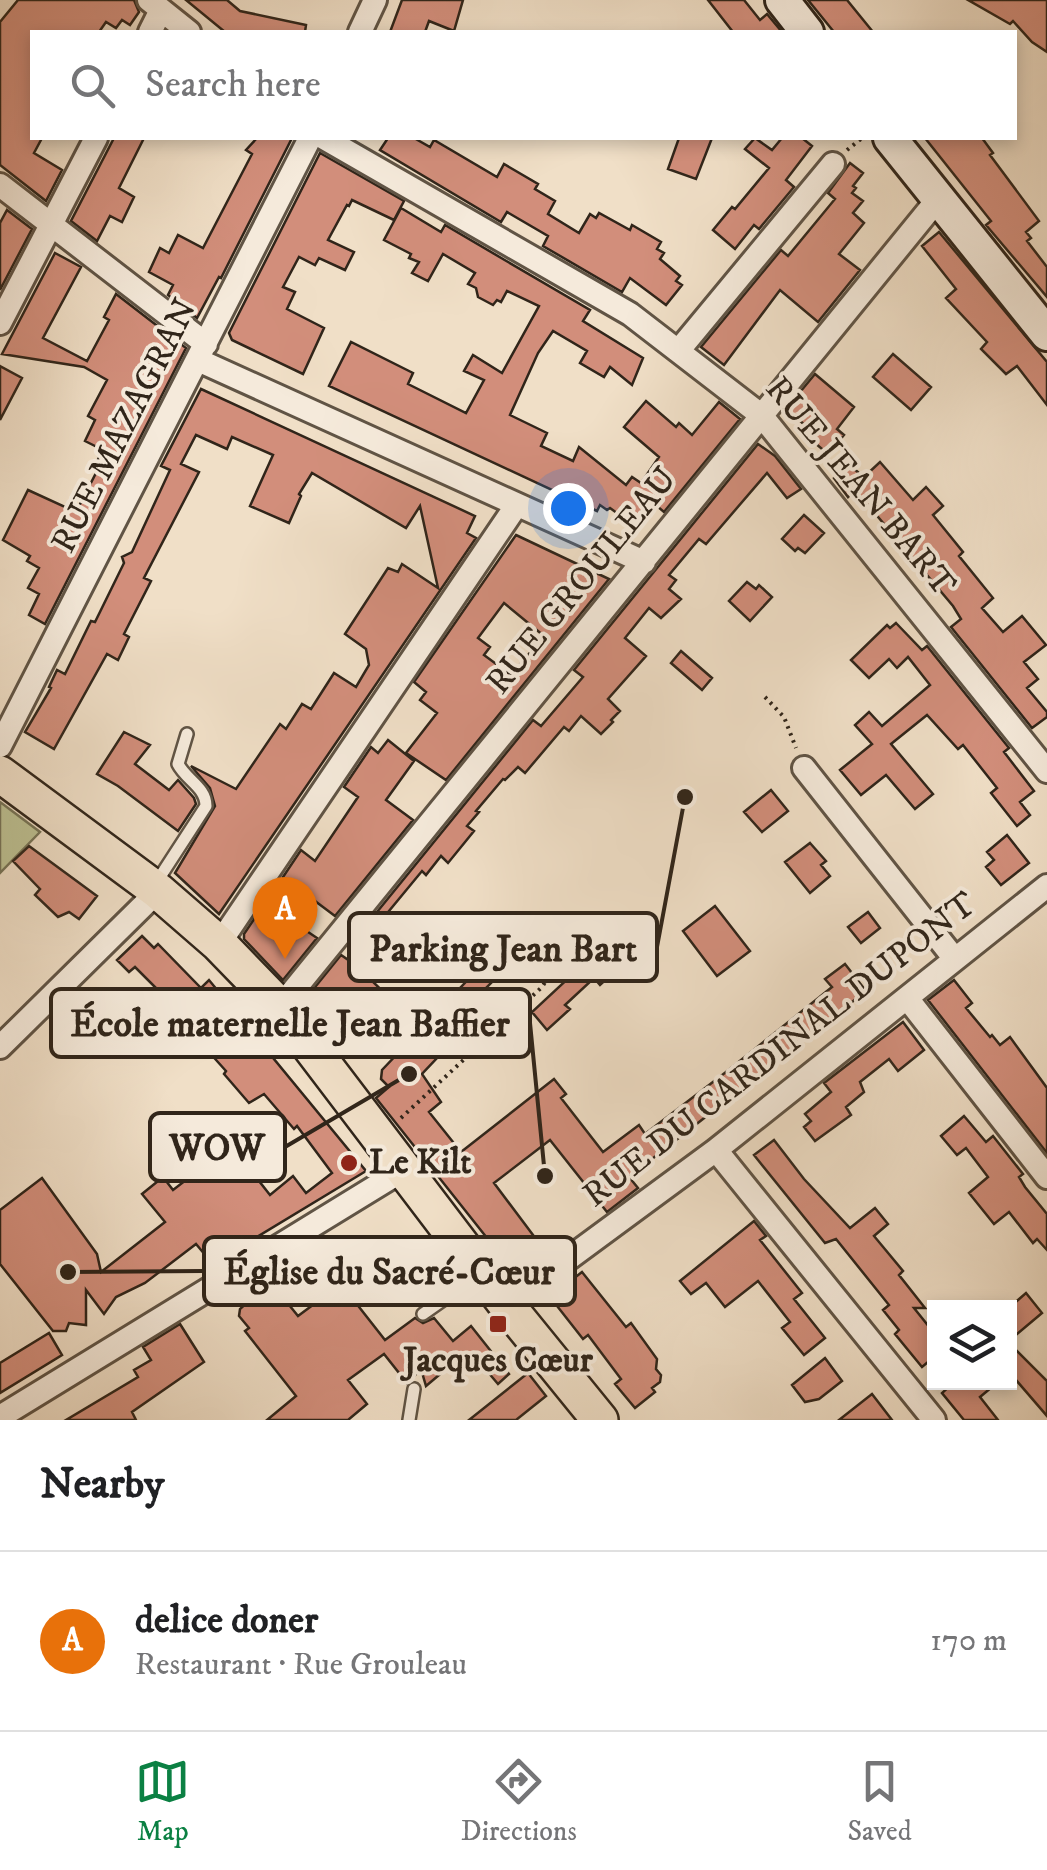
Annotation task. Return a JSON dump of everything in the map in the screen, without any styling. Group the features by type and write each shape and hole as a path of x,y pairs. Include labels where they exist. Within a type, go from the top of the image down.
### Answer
{"main road":[{"path":"0,774 155,889 219,944 280,1008 600,1420"}],"street":[{"path":"361,30 375,0"},
{"path":"782,0 806,30"},
{"path":"150,30 155,5 186,30"},
{"path":"0,323 95,140"},
{"name":"RUE MAZAGRAN","path":"0,746 309,140"},
{"name":"RUE JEAN BART","path":"327,140 630,314 761,415 1047,771"},
{"path":"892,140 1047,334"},
{"path":"679,350 833,164"},
{"path":"0,185 202,352 516,506 644,562"},
{"name":"RUE GROULEAU","path":"280,1008 938,198"},
{"path":"219,944 516,506"},
{"path":"804,768 954,958"},
{"name":"RUE DU CARDINAL DUPONT","path":"507,1304 716,1150 1047,886"},
{"path":"0,1047 155,889"},
{"path":"907,998 1047,1176"},
{"path":"716,1150 934,1420"},
{"path":"0,1417 403,1170"}],"lane":[{"path":"155,889 206,806 201,790 182,774 178,764 187,734"},
{"path":"423,1314 482,1272"},
{"path":"409,1420 414,1390"}],"path":[{"path":"765,697 784,717 804,768"},
{"path":"380,1138 542,987 550,973 550,956"}],"green space":[{"path":"0,802 40,832 0,873"}],"building":[{"path":"18,0 134,0 139,12 130,25 122,20 116,28 106,22 100,30 30,30 30,140 41,140 34,153 62,170 46,201 0,165 0,22"},
{"path":"186,0 227,0 240,11 306,25 305,30 223,30"},
{"path":"402,0 463,0 454,30 429,21 426,30 391,30"},
{"path":"708,0 744,0 760,20 767,14 780,30 731,30"},
{"path":"808,0 847,0 871,30 832,30"},
{"path":"968,0 1047,0 1047,52 1013,21 1010,24"},
{"path":"113,140 143,140 119,188 134,197 122,222 110,216 97,241 71,221"},
{"path":"255,140 291,140 197,318 168,295 173,285 149,272 160,248 169,253 178,235 203,248 252,154 246,150"},
{"path":"387,140 418,140 430,147 434,140 497,177 504,164 538,184 535,189 555,201 548,214 579,233 590,214 596,218 599,213 630,230 632,225 661,242 657,249 664,253 660,259 680,276 676,281 682,285 666,305 630,278 622,292 543,246 548,236 507,212 501,222 380,150"},
{"path":"678,140 711,140 696,179 668,169"},
{"path":"753,140 772,150 780,140 804,140 812,146 786,180 794,187 759,229 754,225 735,249 713,230 769,168 745,149"},
{"path":"927,140 983,140 993,153 990,155 1039,221 1026,232 1031,238 1027,241 1047,267 1047,297 986,225 991,221"},
{"path":"320,153 404,201 394,220 352,200 347,205 328,240 354,252 345,270 319,258 315,265 299,257 283,287 295,292 287,309 324,328 303,374 232,340 229,333"},
{"path":"850,163 863,173 852,193 863,201 853,213 864,223 839,254 860,270 818,322 780,290 724,365 701,347 781,250 788,256 835,199 828,193"},
{"path":"401,208 441,232 445,225 590,310 583,321 643,358 632,385 610,367 604,377 580,363 587,351 553,331 538,353 510,415 547,433 541,446 573,461 579,447 626,485 632,477 641,483 659,457 624,427 646,401 676,427 679,423 692,435 719,402 740,419 664,512 650,500 632,524 610,508 600,505 597,511 329,386 351,342 413,373 408,384 466,413 484,380 464,371 473,355 502,373 539,306 507,291 501,302 497,300 493,305 478,297 476,288 468,284 475,273 443,254 428,281 412,273 419,262 384,240"},
{"path":"7,210 32,229 0,290 0,223"},
{"path":"939,232 1047,362 1047,405 1017,366 1006,374 981,349 987,342 946,298 956,289 922,246"},
{"path":"55,253 81,267 43,338 87,361 109,320 104,317 116,294 186,348 45,624 29,615 39,594 28,588 39,568 27,561 30,556 3,540 28,490 76,512 98,469 94,467 103,450 85,441 95,420 88,416 107,380 84,367 2,354"},
{"path":"893,354 931,387 911,410 873,377"},
{"path":"0,366 22,378 0,420"},
{"path":"815,374 854,407 837,429 844,435 828,454 809,438 813,432 786,409"},
{"path":"201,389 475,516 467,533 476,538 219,914 175,873 215,806 210,788 191,766 236,789 280,724 286,729 302,704 311,709 334,673 356,687 369,665 366,649 345,634 388,568 398,572 402,564 438,588 420,506 406,528 312,473 299,494 289,523 250,506 273,455 232,437 227,449 196,435 181,464 199,472 144,578 151,581 124,634 129,637 118,660 107,654 54,749 25,732 57,670 65,674 91,621 95,622 124,563 122,557 132,552 170,470 161,466"},
{"path":"758,444 775,456 801,489 787,498 767,473 706,544 699,539 669,575 676,580 669,589 681,599 661,618 649,608 625,638 646,656 608,699 620,711 613,722 601,734 581,716 569,731 564,727 525,773 518,767 503,779 476,811 479,812 467,826 474,831 448,863 441,856 426,875 422,871 384,917 377,912 533,720 541,726 583,677 574,670"},
{"path":"880,462 913,500 926,487 943,506 933,515 993,598 982,608 1003,632 1022,616 1046,645 1024,662 1038,679 1027,688 1047,712 1047,717 1032,728 951,627 961,619 953,606 868,505 853,492 848,497 834,478 848,464 864,477"},
{"path":"804,515 824,533 805,553 798,548 795,551 782,539"},
{"path":"516,535 609,579 446,780 406,753 437,713 420,700 426,692 414,682","holes":["504,603 544,636 511,675 484,655 490,647 478,638"]},
{"path":"747,582 756,589 759,585 772,597 750,621 729,601"},
{"path":"896,623 922,650 927,646 1009,748 1004,752 1034,791 1020,802 1030,815 1017,826 991,793 997,788 963,745 958,749 927,715 891,744 933,794 915,809 886,775 861,795 840,770 872,744 855,725 869,712 882,726 930,685 908,657 897,668 889,659 869,678 851,660 887,625 890,628"},
{"path":"681,651 712,678 702,690 671,663"},
{"path":"124,732 150,745 135,764 169,790 178,780 194,798 196,804 178,831 97,774"},
{"path":"388,740 414,761 386,800 413,820 335,916 283,877 301,850 315,861 358,797 344,787 371,747 378,753"},
{"path":"771,790 788,811 762,832 744,812"},
{"path":"1007,835 1029,863 1001,885 986,867 994,860 987,852"},
{"path":"810,843 826,861 821,865 830,876 810,893 785,862"},
{"path":"29,846 97,896 79,919 69,912 58,917 35,895 40,889 13,861"},
{"path":"265,903 317,938 283,980 244,939"},
{"path":"715,906 750,951 717,976 683,931"},
{"path":"868,912 880,928 861,943 848,927"},
{"path":"407,917 419,929 371,980 399,1007 358,1050 331,1022 324,1030 303,1002 341,955 360,968"},
{"path":"618,932 632,948 620,959 624,963 600,985 594,978 565,1005 570,1009 547,1030 532,1012"},
{"path":"142,936 154,948 158,944 201,988 209,980 366,1171 242,1246 236,1238 206,1256 196,1244 145,1283 116,1297 104,1314 86,1290 86,1325 69,1323 66,1331 53,1331 0,1264 0,1210 42,1178 97,1254 101,1272 165,1222 142,1194 163,1177 173,1190 221,1153 205,1132 220,1118 255,1161 248,1167 270,1195 293,1176 306,1193 332,1173 297,1126 294,1129 264,1094 249,1103 224,1074 226,1071 163,1001 166,998 135,967 129,972 117,960"},
{"path":"501,945 515,959 445,1029 455,1039 422,1074 441,1102 429,1112 461,1152 554,1079 566,1094 561,1098 603,1152 639,1125 645,1134 726,1072 832,987 825,979 845,964 866,991 629,1177 638,1188 607,1212 550,1140 494,1183 548,1255 518,1277 376,1098 389,1087 381,1079 382,1070"},
{"path":"954,980 972,1003 966,1008 990,1037 1000,1045 1010,1037 1047,1088 1047,1153 928,1000"},
{"path":"903,1022 924,1050 898,1071 889,1059 860,1082 864,1092 846,1107 851,1115 815,1141 804,1127 811,1121 805,1114 831,1092 824,1083"},
{"path":"964,1116 986,1142 993,1136 1023,1174 1019,1177 1025,1187 1047,1214 1047,1250 1037,1239 1033,1243 1009,1212 994,1224 969,1193 988,1177 966,1148 957,1155 941,1136"},
{"path":"774,1140 850,1228 875,1208 888,1224 874,1236 903,1271 899,1275 925,1308 914,1308 927,1324 927,1363 922,1367 895,1334 899,1330 883,1310 889,1305 836,1239 825,1243 754,1155"},
{"path":"754,1221 766,1236 760,1240 802,1293 794,1299 825,1338 804,1355 782,1328 790,1322 758,1281 725,1307 706,1283 691,1294 680,1281"},
{"path":"582,1272 626,1327 631,1323 657,1359 660,1382 652,1388 655,1392 635,1408 615,1384 621,1379 588,1335 583,1339 550,1297"},
{"path":"265,1275 298,1316 341,1284 385,1340 415,1318 423,1323 434,1318 453,1341 471,1326 509,1374 498,1384 476,1358 465,1367 458,1359 426,1386 421,1369 407,1383 384,1354 348,1380 367,1404 348,1420 267,1420 296,1396 245,1331 249,1328 239,1316 240,1309 254,1296 247,1286"},
{"path":"1026,1293 1042,1313 1017,1334 1017,1301"},
{"path":"180,1324 204,1362 132,1412 136,1420 66,1420 138,1377 134,1370 151,1360 143,1347"},
{"path":"49,1333 62,1355 0,1393 0,1363"},
{"path":"1017,1351 1047,1381 1047,1416 1017,1381"},
{"path":"825,1358 842,1381 819,1399 805,1402 792,1385"},
{"path":"528,1373 546,1396 516,1420 469,1420"},
{"path":"988,1390 980,1397 998,1420 964,1420 942,1393"},
{"path":"872,1394 892,1420 839,1420"}],"place":[{"name":"Parking Jean Bart","path":"685,797"},
{"name":"delice doner","path":"285,959"},
{"name":"WOW","path":"409,1074"},
{"name":"Le Kilt","path":"349,1163"},
{"name":"École maternelle Jean Baffier","path":"545,1176"},
{"name":"Église du Sacré-Cœur","path":"68,1272"},
{"name":"Jacques Cœur","path":"498,1324"}]}
